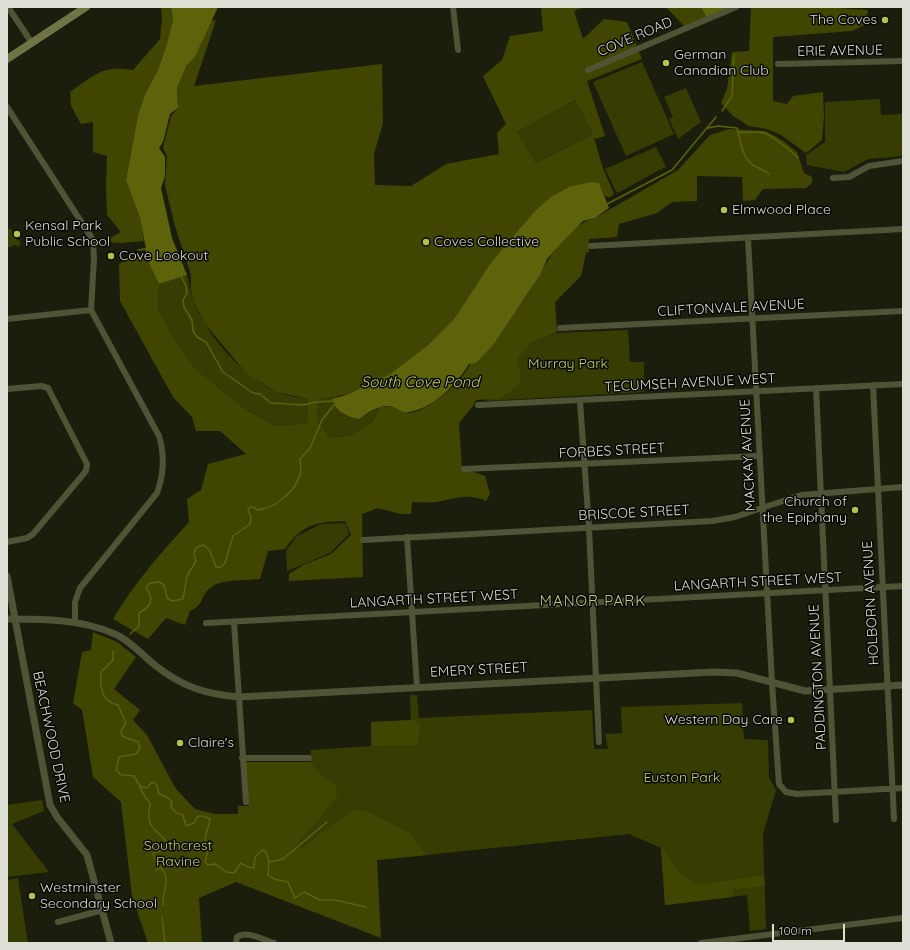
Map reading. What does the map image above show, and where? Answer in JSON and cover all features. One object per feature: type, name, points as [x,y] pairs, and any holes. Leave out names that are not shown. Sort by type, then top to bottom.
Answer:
[{"type":"main road","points":[[7,59],[86,7]]},
{"type":"street","points":[[8,7],[32,43]]},
{"type":"street","points":[[453,7],[458,50]]},
{"type":"street","name":"COVE ROAD","points":[[588,70],[736,7]]},
{"type":"street","name":"ERIE AVENUE","points":[[778,64],[903,61]]},
{"type":"street","points":[[7,107],[93,240],[94,258],[91,310],[159,436],[164,450],[162,479],[157,493],[80,588],[75,602],[75,622]]},
{"type":"street","points":[[833,178],[849,177],[869,166],[903,162]]},
{"type":"street","points":[[591,246],[903,229]]},
{"type":"street","name":"MACKAY AVENUE","points":[[748,238],[763,507],[766,593],[779,784],[786,792],[797,794],[903,788]]},
{"type":"street","points":[[7,319],[91,310]]},
{"type":"street","name":"CLIFTONVALE AVENUE","points":[[560,328],[903,311]]},
{"type":"street","name":"TECUMSEH AVENUE WEST","points":[[478,405],[903,384]]},
{"type":"street","points":[[7,389],[41,386],[48,388],[88,464],[86,472],[33,534],[27,538],[7,542]]},
{"type":"street","name":"HOLBORN AVENUE","points":[[873,386],[894,819]]},
{"type":"street","name":"PADDINGTON AVENUE","points":[[816,388],[824,590],[832,690],[836,820]]},
{"type":"street","points":[[580,400],[589,528],[599,742]]},
{"type":"street","name":"FORBES STREET","points":[[464,469],[584,465],[760,456]]},
{"type":"street","name":"BRISCOE STREET","points":[[363,540],[712,521],[736,517],[801,495],[903,487]]},
{"type":"street","points":[[407,537],[417,686]]},
{"type":"street","name":"BEACHWOOD DRIVE","points":[[7,576],[11,619],[50,805],[57,817],[86,855],[112,943]]},
{"type":"street","name":"LANGARTH STREET WEST","points":[[206,623],[903,586]]},
{"type":"street","name":"EMERY STREET","points":[[11,619],[75,622],[116,634],[184,685],[208,693],[239,697],[417,686],[725,672],[737,672],[772,683],[806,691],[903,685]]},
{"type":"street","points":[[234,622],[246,802]]},
{"type":"street","points":[[242,758],[309,758]]},
{"type":"street","points":[[58,922],[103,910]]},
{"type":"street","points":[[701,943],[903,918]]},
{"type":"street","points":[[236,943],[237,937],[240,934],[248,934],[274,943]]},
{"type":"green space","points":[[161,7],[171,7],[173,20],[166,47],[157,72],[145,94],[138,115],[126,180],[140,218],[144,241],[121,243],[103,242],[121,232],[107,215],[107,156],[93,152],[93,122],[81,124],[71,106],[70,92],[92,76],[106,70],[133,70],[160,39],[162,18]]},
{"type":"green space","points":[[541,7],[585,7],[574,11],[583,39],[604,19],[627,22],[642,59],[587,81],[605,136],[596,139],[594,137],[602,166],[614,194],[609,198],[604,195],[599,183],[534,212],[492,261],[454,319],[428,345],[390,375],[375,380],[349,394],[319,399],[317,421],[330,437],[349,436],[372,422],[380,407],[396,408],[409,413],[423,409],[438,400],[461,378],[476,356],[516,310],[555,250],[572,230],[678,170],[710,135],[729,129],[766,131],[782,140],[797,152],[804,173],[812,177],[812,183],[806,188],[763,189],[755,200],[743,201],[742,177],[697,176],[697,201],[672,202],[657,213],[619,224],[617,237],[589,239],[589,252],[586,253],[581,276],[555,302],[557,332],[530,343],[517,359],[521,373],[519,385],[499,399],[476,400],[459,423],[462,468],[485,476],[490,494],[486,501],[474,497],[468,497],[437,502],[412,502],[411,514],[400,514],[378,508],[362,514],[363,577],[289,581],[289,574],[303,565],[331,554],[351,535],[345,521],[326,522],[304,529],[285,549],[268,551],[260,579],[225,582],[212,586],[205,593],[200,604],[190,611],[185,625],[166,618],[148,639],[113,619],[139,581],[189,522],[187,499],[201,490],[208,464],[246,454],[220,431],[196,431],[192,417],[173,397],[120,301],[119,264],[132,257],[145,255],[159,284],[158,310],[181,350],[196,369],[245,409],[276,426],[307,423],[308,399],[276,392],[247,374],[205,324],[193,300],[191,275],[175,226],[165,185],[167,156],[163,148],[171,116],[178,108],[177,88],[187,65],[195,57],[211,21],[216,20],[194,86],[382,64],[383,123],[374,154],[375,185],[411,186],[446,164],[499,154],[497,133],[506,124],[483,76],[502,60],[510,36],[543,31]],"holes":[[[575,100],[593,134],[536,163],[516,132]]]},
{"type":"green space","points":[[666,7],[701,7],[707,18],[685,27]]},
{"type":"green space","points":[[751,7],[823,7],[868,10],[866,24],[852,31],[773,37],[773,101],[787,104],[793,96],[823,92],[824,116],[822,140],[806,153],[781,135],[767,129],[749,126],[733,116],[721,103],[727,89],[732,52],[749,51]]},
{"type":"green space","points":[[642,62],[674,134],[626,156],[593,82]]},
{"type":"green space","points":[[686,88],[701,122],[678,139],[669,119],[673,117],[664,97]]},
{"type":"green space","points":[[880,99],[881,115],[903,114],[903,156],[868,159],[844,172],[807,165],[806,155],[825,142],[825,102]]},
{"type":"green space","points":[[575,100],[593,134],[536,163],[515,132]]},
{"type":"green space","points":[[656,147],[666,167],[617,193],[605,169]]},
{"type":"green space","points":[[7,228],[11,229],[17,240],[21,241],[19,247],[15,245],[7,248]]},
{"type":"green space","points":[[187,275],[198,312],[215,339],[238,364],[263,384],[283,394],[308,399],[307,423],[276,426],[245,409],[196,369],[181,350],[158,310],[159,284]]},
{"type":"green space","name":"Murray Park","points":[[628,330],[630,362],[644,362],[644,392],[487,401],[525,343],[557,333]]},
{"type":"green space","points":[[340,395],[333,399],[358,419],[380,407],[372,422],[349,436],[330,437],[317,421],[319,399]]},
{"type":"green space","points":[[345,523],[349,534],[330,553],[287,571],[286,551],[297,536],[321,524]]},
{"type":"green space","name":"Southcrest Ravine","points":[[93,632],[117,642],[136,657],[114,689],[140,710],[133,720],[147,735],[176,789],[195,809],[215,814],[238,814],[238,806],[249,806],[245,762],[310,762],[322,776],[336,785],[337,797],[294,848],[299,850],[355,809],[369,812],[409,833],[427,855],[377,860],[381,938],[236,882],[199,898],[202,943],[148,943],[132,896],[121,802],[93,777],[82,710],[73,703],[82,652],[91,650]]},
{"type":"green space","name":"Euston Park","points":[[410,695],[417,695],[419,718],[592,710],[594,749],[608,749],[605,734],[622,733],[621,707],[742,703],[744,739],[768,740],[769,778],[776,790],[763,834],[766,929],[750,931],[747,895],[665,905],[661,848],[629,834],[377,860],[252,861],[245,762],[310,762],[311,750],[371,746],[371,722],[411,720]]},
{"type":"green space","points":[[411,720],[420,722],[418,745],[372,746],[371,722]]},
{"type":"green space","points":[[42,800],[44,811],[12,824],[49,872],[7,877],[7,805]]},
{"type":"green space","points":[[661,847],[678,872],[697,885],[764,875],[765,886],[733,889],[733,897],[665,905]]},
{"type":"green space","points":[[18,878],[28,943],[7,943],[7,880]]},
{"type":"water","points":[[171,7],[218,7],[195,57],[187,65],[177,88],[178,108],[170,114],[163,142],[159,148],[165,157],[165,176],[161,188],[172,238],[187,275],[159,284],[145,255],[146,249],[140,218],[126,180],[138,115],[145,94],[157,72],[166,47],[173,20]]},
{"type":"water","points":[[701,7],[731,7],[707,18]]},
{"type":"water","name":"South Cove Pond","points":[[591,182],[599,183],[609,208],[595,218],[583,221],[547,259],[540,275],[493,345],[476,363],[469,364],[458,380],[444,394],[428,405],[410,412],[384,406],[375,409],[359,419],[342,413],[336,407],[332,399],[349,394],[375,380],[389,375],[428,345],[454,319],[492,261],[534,212],[551,197],[569,187]]},
{"type":"waterway","points":[[722,111],[732,96],[734,55]]},
{"type":"waterway","points":[[607,204],[672,170],[716,117]]},
{"type":"waterway","points":[[708,128],[718,126],[737,128],[738,132],[764,133],[782,144],[798,158]]},
{"type":"waterway","points":[[738,132],[745,156],[751,164],[769,174]]},
{"type":"waterway","points":[[138,250],[146,249]]},
{"type":"waterway","points":[[181,276],[186,286],[187,293],[183,300],[184,307],[192,320],[193,331],[197,337],[206,342],[223,372],[253,393],[260,394],[271,403],[303,405],[316,402],[333,401]]},
{"type":"waterway","points":[[130,634],[139,626],[139,613],[149,605],[151,599],[146,588],[150,583],[159,582],[164,585],[167,598],[172,601],[183,599],[187,576],[196,561],[194,554],[196,548],[203,545],[209,549],[216,567],[221,567],[225,563],[233,536],[250,524],[251,517],[248,510],[250,507],[254,507],[257,510],[264,509],[277,503],[294,488],[301,473],[300,459],[310,448],[322,420],[334,405]]},
{"type":"waterway","points":[[113,651],[113,660],[101,672],[101,688],[108,701],[118,705],[126,723],[121,731],[122,736],[138,742],[140,748],[136,754],[119,757],[116,770],[121,775],[134,776],[145,797],[150,803],[150,823],[165,840],[169,848],[153,853],[166,877],[163,905]]},
{"type":"waterway","points":[[140,786],[147,788],[152,782],[156,784],[159,794],[168,798],[172,802],[171,807],[183,815],[186,826],[194,823],[199,816],[204,816],[210,819],[205,840],[205,843],[210,844],[205,862],[208,865],[216,864],[226,872],[234,873],[241,863],[247,867],[254,868],[255,857],[262,850],[266,852],[269,862],[268,875],[274,879],[288,882],[295,898],[304,892],[320,900],[335,900],[366,907]]},
{"type":"waterway","points":[[269,862],[283,859],[327,822]]},
{"type":"waterway","points":[[156,871],[160,867]]},
{"type":"waterway","points":[[162,917],[165,943]]},
{"type":"place","name":"The Coves","points":[[885,20]]},
{"type":"place","name":"German Canadian Club","points":[[666,63]]},
{"type":"place","name":"Elmwood Place","points":[[724,210]]},
{"type":"place","name":"Kensal Park Public School","points":[[17,234]]},
{"type":"place","name":"Coves Collective","points":[[426,242]]},
{"type":"place","name":"Cove Lookout","points":[[111,256]]},
{"type":"place","name":"Church of the Epiphany","points":[[855,510]]},
{"type":"place","name":"Western Day Care","points":[[791,720]]},
{"type":"place","name":"Claire's","points":[[180,743]]},
{"type":"place","name":"Westminster Secondary School","points":[[32,896]]},
{"type":"district","name":"MANOR PARK","points":[[593,601]]}]
